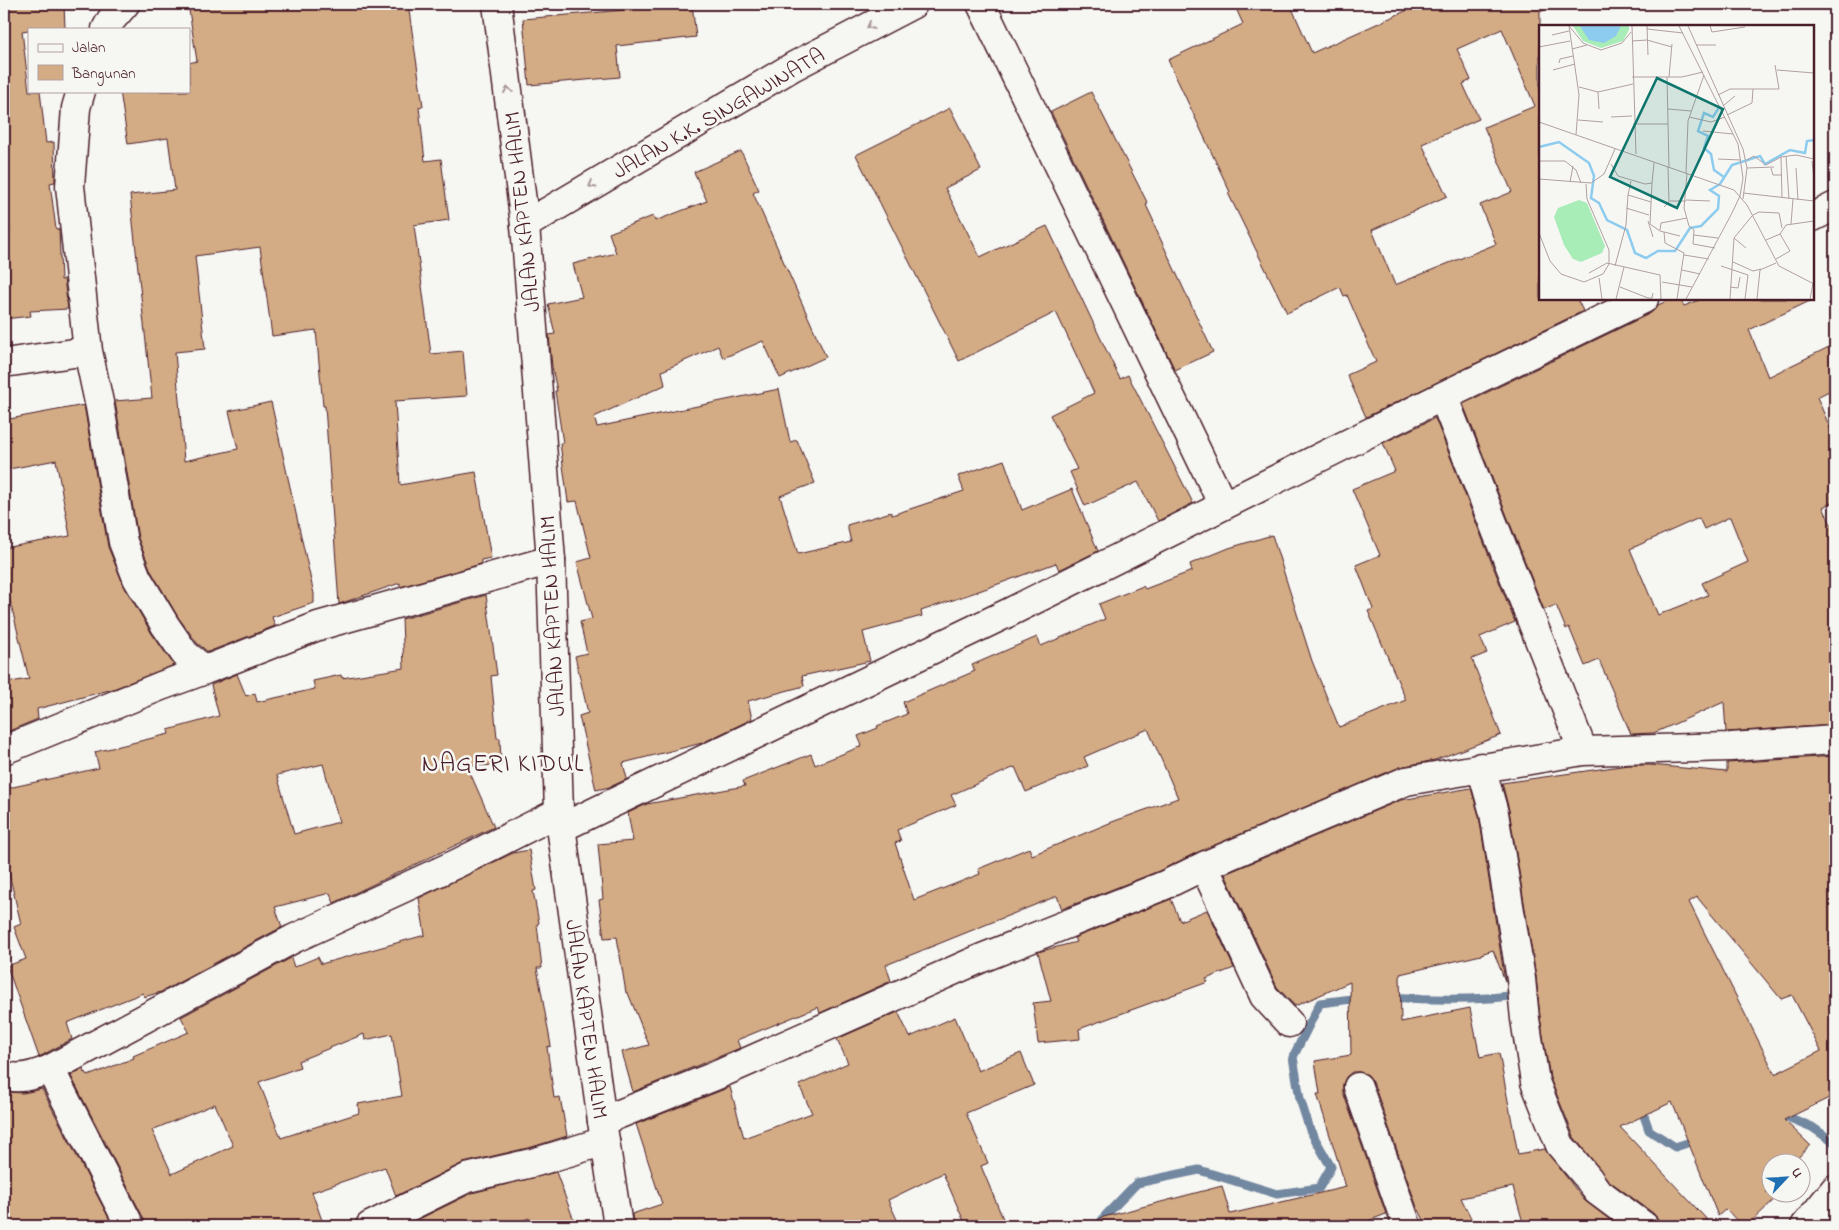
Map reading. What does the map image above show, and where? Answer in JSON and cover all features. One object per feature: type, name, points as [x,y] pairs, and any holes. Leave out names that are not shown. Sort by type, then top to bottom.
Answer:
[{"type":"street","points":[[107,28],[125,4]]},
{"type":"street","name":"JALAN KAPTEN HALIM","points":[[497,4],[525,225],[551,560],[560,820],[618,1226]]},
{"type":"street","name":"JALAN K.K. SINGAWINATA","points":[[525,225],[794,66],[913,4]]},
{"type":"street","points":[[981,4],[1223,505]]},
{"type":"street","points":[[81,92],[76,108],[70,186],[88,351],[100,407],[123,542],[137,578],[165,625],[185,654],[205,670]]},
{"type":"street","points":[[1814,216],[1835,206]]},
{"type":"street","points":[[4,1075],[12,1078],[36,1075],[50,1069],[293,939],[458,863],[560,820],[1010,612],[1443,396],[1642,300]]},
{"type":"street","points":[[4,363],[88,351]]},
{"type":"street","points":[[1443,396],[1583,751]]},
{"type":"street","points":[[4,750],[161,686],[318,626],[551,560]]},
{"type":"street","points":[[370,1226],[468,1178],[536,1162],[603,1131],[637,1105],[715,1076],[982,958],[1164,885],[1204,866],[1406,781],[1583,751],[1731,747],[1835,740]]},
{"type":"street","points":[[1480,767],[1494,813],[1521,980],[1535,1082],[1560,1145],[1598,1191],[1644,1226]]},
{"type":"street","points":[[1204,866],[1264,996],[1289,1023]]},
{"type":"street","points":[[50,1069],[130,1226]]},
{"type":"street","points":[[1358,1087],[1407,1226]]},
{"type":"street","points":[[1805,1226],[1835,1189]]},
{"type":"building","points":[[4,4],[64,4],[65,28],[28,28],[28,30],[22,31],[28,92],[40,92],[46,143],[54,142],[55,182],[50,183],[56,229],[59,229],[61,280],[64,279],[68,309],[30,311],[31,316],[4,319],[4,234],[10,233],[4,190]]},
{"type":"building","points":[[188,4],[408,4],[423,106],[419,107],[425,161],[441,159],[449,220],[414,225],[431,354],[463,351],[467,396],[395,401],[400,485],[476,472],[491,558],[481,560],[481,564],[400,587],[400,583],[339,604],[325,406],[323,406],[316,330],[272,336],[260,247],[195,256],[205,349],[175,352],[184,461],[238,449],[229,411],[271,402],[314,594],[314,603],[272,617],[275,626],[208,652],[197,643],[178,617],[151,571],[138,538],[115,401],[152,398],[130,195],[175,190],[168,138],[128,144],[120,92],[190,92],[190,63],[197,61]]},
{"type":"building","points":[[623,4],[692,4],[696,37],[617,46],[620,77],[529,85],[523,19],[624,10]]},
{"type":"building","points":[[1234,4],[1290,4],[1312,53],[1421,4],[1558,4],[1540,12],[1539,25],[1539,300],[1578,300],[1583,311],[1366,417],[1347,375],[1376,362],[1347,295],[1344,296],[1340,287],[1287,313],[1228,193],[1230,192],[1168,60],[1243,24]],"holes":[[[1502,29],[1535,106],[1484,127],[1512,192],[1480,205],[1496,244],[1395,285],[1372,230],[1447,196],[1422,144],[1479,119],[1463,84],[1471,80],[1457,49]]]},
{"type":"building","points":[[1091,92],[1148,204],[1146,205],[1153,223],[1213,352],[1175,370],[1051,112]]},
{"type":"building","points":[[950,108],[981,170],[945,188],[980,257],[1047,226],[1120,379],[1128,375],[1193,503],[1158,521],[1138,482],[1085,506],[1070,472],[1077,469],[1050,415],[1094,393],[1056,312],[959,361],[856,155]]},
{"type":"building","points":[[741,151],[759,190],[753,193],[826,357],[780,378],[763,341],[723,358],[718,346],[662,371],[665,385],[594,417],[597,427],[779,389],[790,442],[797,440],[815,483],[780,496],[798,554],[851,542],[847,525],[891,512],[892,515],[964,491],[958,476],[1004,460],[1022,510],[1072,489],[1098,551],[1059,570],[1056,563],[921,611],[922,616],[863,632],[870,661],[802,676],[804,686],[748,701],[752,719],[702,743],[623,763],[627,779],[610,787],[596,790],[579,716],[588,713],[575,656],[587,653],[580,622],[592,619],[577,562],[591,558],[577,501],[568,502],[560,443],[563,443],[549,335],[555,334],[548,304],[582,297],[573,264],[616,253],[609,233],[653,216],[655,221],[707,201],[694,172]]},
{"type":"building","points":[[1669,300],[1681,300],[1684,306],[1699,300],[1812,300],[1749,330],[1768,377],[1835,344],[1835,388],[1817,397],[1835,440],[1835,501],[1823,507],[1835,533],[1835,725],[1726,732],[1724,702],[1654,733],[1631,734],[1599,660],[1585,666],[1569,627],[1566,629],[1556,605],[1544,610],[1463,404],[1651,313],[1658,305]],"holes":[[[1730,517],[1748,562],[1702,583],[1708,595],[1658,615],[1630,549],[1699,518],[1704,529]]]},
{"type":"building","points":[[84,405],[108,547],[124,586],[152,634],[174,665],[113,689],[37,709],[38,719],[4,733],[4,683],[29,679],[9,596],[4,597],[4,548],[70,536],[56,460],[4,470],[4,420]]},
{"type":"building","points":[[1435,418],[1515,622],[1480,637],[1487,653],[1472,659],[1501,735],[1435,760],[1400,767],[1198,852],[1159,871],[1062,909],[1057,896],[886,965],[891,981],[820,1013],[818,1007],[737,1040],[740,1048],[633,1092],[622,1052],[649,1045],[628,993],[626,993],[617,937],[604,938],[599,900],[603,899],[598,844],[633,841],[628,813],[647,804],[745,786],[743,781],[811,754],[815,765],[862,746],[858,736],[907,714],[903,702],[975,671],[972,665],[1037,637],[1041,646],[1105,619],[1099,604],[1143,586],[1145,589],[1192,571],[1190,564],[1229,548],[1272,535],[1312,661],[1339,727],[1406,700],[1368,611],[1373,609],[1356,565],[1380,555],[1352,489],[1395,471],[1383,443]],"holes":[[[1148,729],[1178,798],[1112,822],[1032,855],[1029,848],[978,869],[980,874],[914,900],[895,843],[901,841],[897,830],[956,805],[951,795],[1015,767],[1026,792],[1088,766],[1084,757]]]},
{"type":"building","points":[[486,595],[497,675],[491,676],[497,738],[500,738],[501,765],[467,766],[494,827],[334,903],[330,893],[275,907],[282,927],[161,992],[144,997],[143,993],[67,1023],[72,1039],[39,1057],[7,966],[26,959],[14,927],[21,924],[4,852],[4,789],[99,768],[95,752],[169,734],[168,730],[219,716],[211,685],[237,674],[246,696],[255,693],[257,702],[315,689],[313,681],[341,675],[342,678],[404,668],[402,619]],"holes":[[[323,764],[339,822],[294,834],[277,775]]]},
{"type":"building","points":[[1835,756],[1835,1095],[1784,1120],[1810,1145],[1803,1152],[1762,1152],[1762,1202],[1772,1202],[1747,1226],[1742,1226],[1726,1209],[1718,1216],[1672,1102],[1620,1127],[1713,1226],[1659,1226],[1658,1219],[1653,1213],[1608,1180],[1574,1137],[1550,1078],[1540,1017],[1536,976],[1509,810],[1502,783],[1628,765],[1650,765],[1727,772],[1727,763]],"holes":[[[1697,897],[1781,999],[1792,995],[1821,1051],[1775,1074],[1689,902]]]},
{"type":"building","points":[[1471,788],[1479,816],[1505,981],[1493,950],[1481,955],[1400,974],[1401,1022],[1470,1008],[1480,1057],[1499,1053],[1518,1154],[1545,1149],[1584,1200],[1618,1226],[1524,1226],[1513,1187],[1461,1198],[1475,1226],[1427,1226],[1418,1210],[1373,1082],[1368,1075],[1352,1072],[1346,1077],[1343,1084],[1343,1092],[1386,1214],[1355,1226],[1101,1226],[1100,1218],[1222,1186],[1230,1214],[1346,1187],[1317,1094],[1320,1094],[1315,1061],[1351,1055],[1350,982],[1295,1006],[1277,987],[1225,874],[1401,800]]},
{"type":"building","points":[[529,850],[536,890],[533,891],[539,923],[537,924],[542,968],[537,968],[551,1046],[547,1047],[554,1098],[560,1097],[567,1136],[532,1147],[463,1163],[396,1196],[385,1167],[312,1192],[324,1226],[146,1226],[71,1076],[83,1069],[84,1073],[86,1072],[88,1076],[134,1058],[133,1056],[189,1032],[181,1017],[291,958],[294,967],[318,957],[321,964],[425,935],[419,898],[513,853]],"holes":[[[364,1034],[365,1040],[392,1034],[402,1096],[358,1104],[359,1113],[281,1138],[259,1082],[300,1067],[298,1061]],[[215,1104],[233,1146],[172,1174],[152,1130]]]},
{"type":"building","points":[[1171,899],[1180,921],[1207,910],[1234,968],[1206,979],[1208,982],[1079,1029],[1080,1039],[1038,1043],[1033,1003],[1051,1001],[1038,952],[1076,942],[1074,938]]},
{"type":"building","points":[[898,1012],[910,1037],[955,1017],[978,1071],[1021,1053],[1034,1085],[966,1113],[988,1163],[981,1166],[1006,1226],[966,1226],[943,1173],[888,1200],[900,1226],[633,1226],[632,1214],[662,1204],[636,1124],[730,1087],[744,1138],[812,1113],[799,1085],[848,1063],[837,1039]]},
{"type":"building","points":[[42,1089],[113,1226],[4,1226],[4,1094],[7,1092],[23,1093]]},
{"type":"building","points":[[556,1172],[576,1226],[532,1226],[529,1218],[508,1226],[407,1225],[472,1193]]},
{"type":"waterway","points":[[1390,997],[1470,999],[1511,996],[1549,990]]},
{"type":"waterway","points":[[1098,1226],[1137,1183],[1199,1170],[1277,1194],[1319,1188],[1331,1167],[1310,1130],[1300,1099],[1293,1057],[1320,1003],[1360,998]]},
{"type":"waterway","points":[[1640,1104],[1649,1130],[1675,1147],[1700,1139]]},
{"type":"waterway","points":[[1778,1113],[1812,1127],[1835,1143]]},
{"type":"district","name":"NAGERI KIDUL","points":[[503,762]]}]
